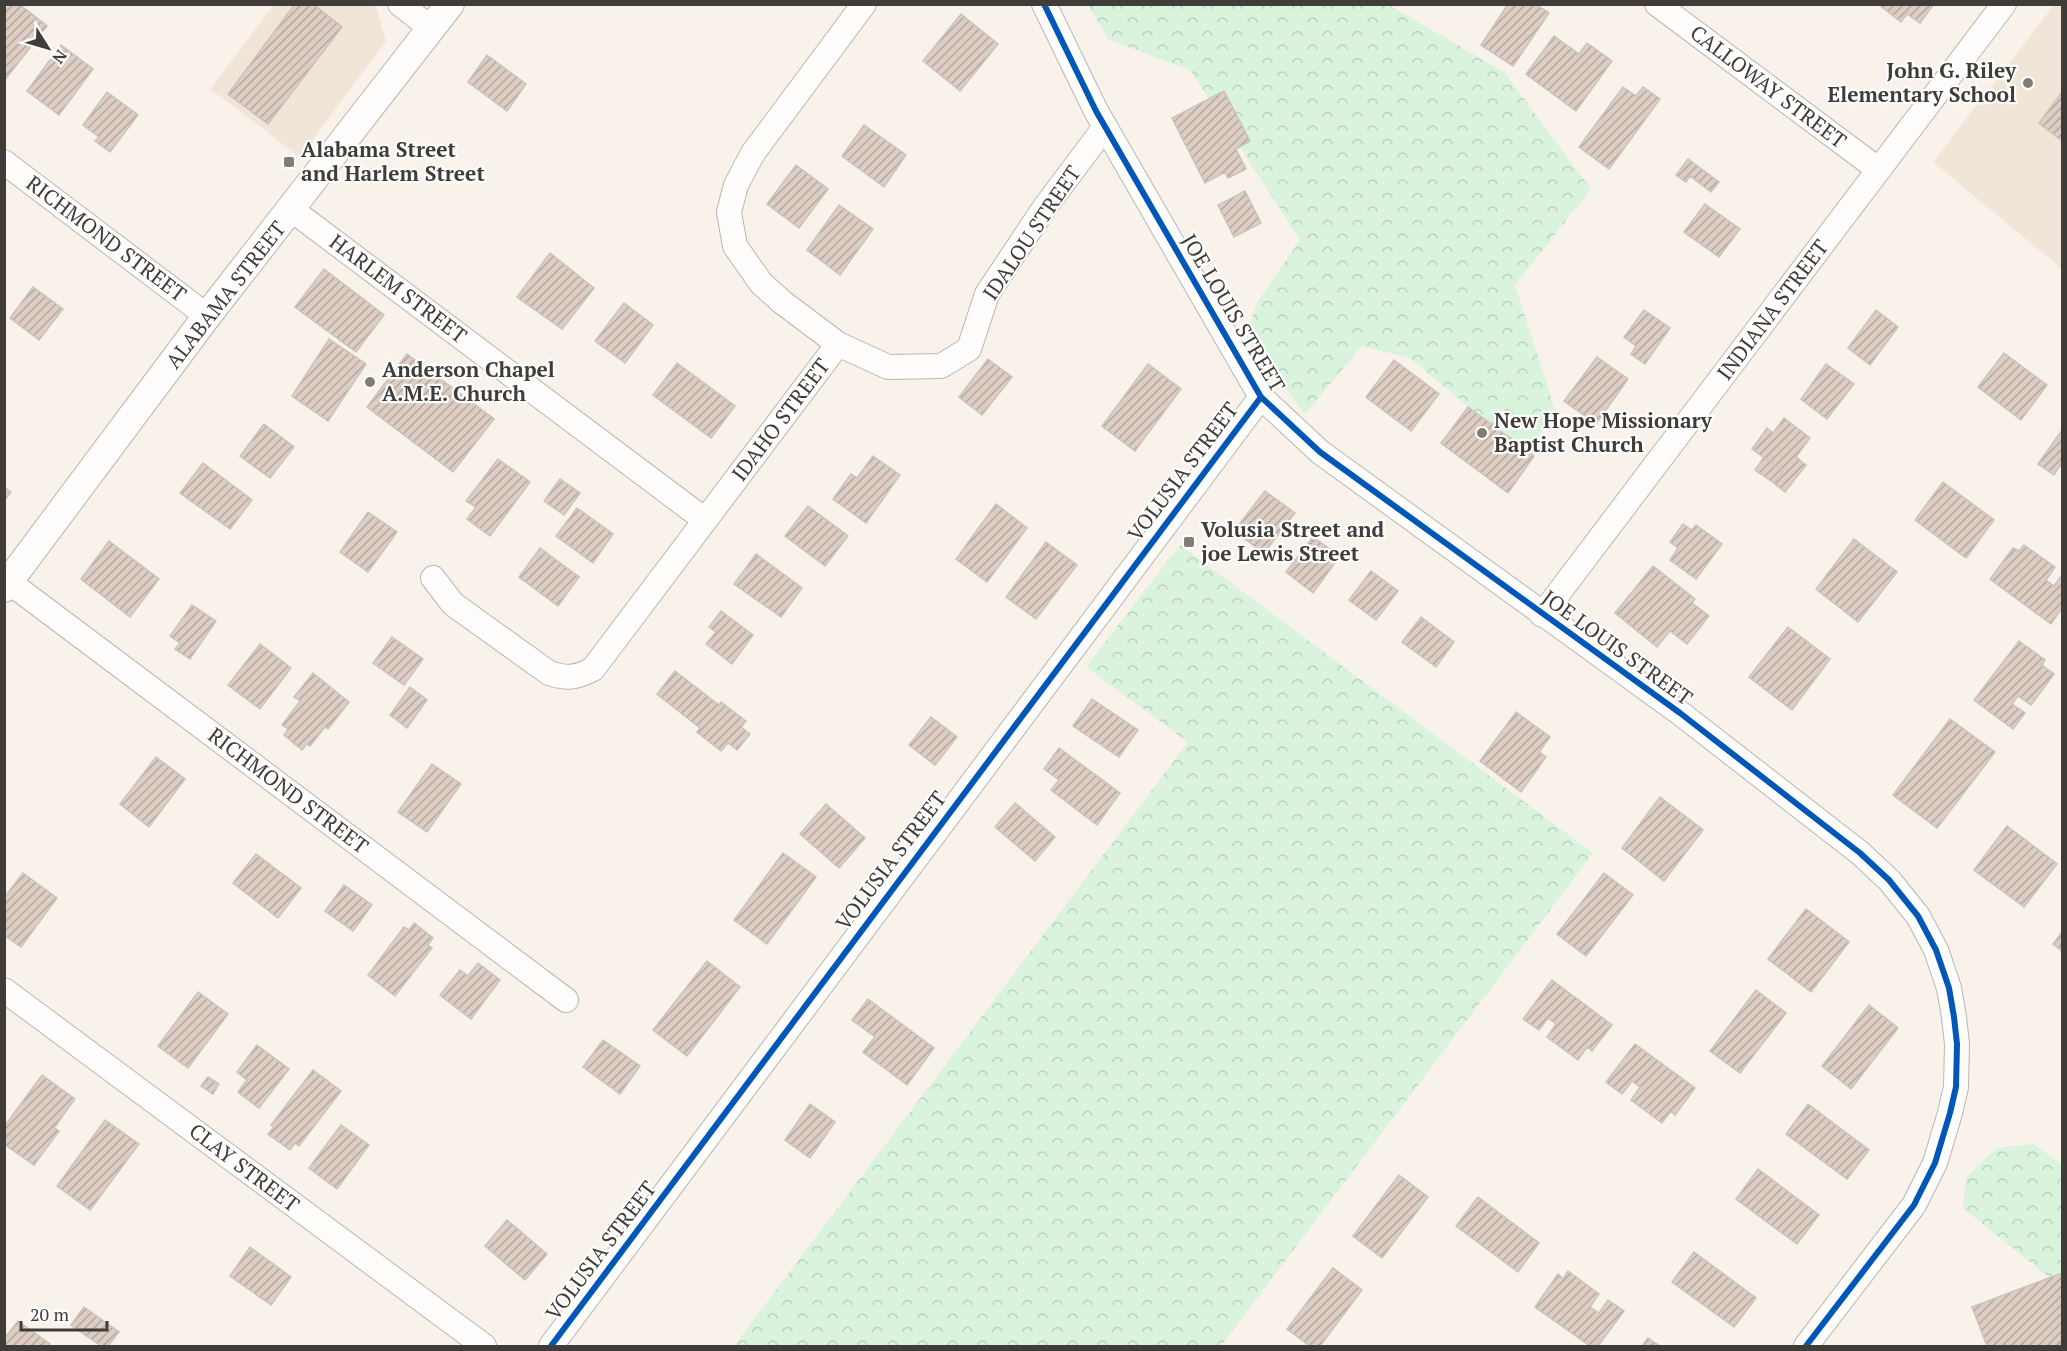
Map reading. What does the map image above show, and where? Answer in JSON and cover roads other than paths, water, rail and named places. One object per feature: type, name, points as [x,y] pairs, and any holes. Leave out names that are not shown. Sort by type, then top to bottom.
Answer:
[{"type":"street","points":[[400,4],[432,28]]},
{"type":"street","name":"ALABAMA STREET","points":[[7,585],[207,316],[292,210],[450,4]]},
{"type":"street","name":"IDAHO STREET","points":[[434,578],[453,604],[549,673],[564,678],[580,676],[593,669],[838,345],[782,302],[761,282],[735,246],[729,212],[736,185],[753,153],[864,4]]},
{"type":"street","name":"JOE LOUIS STREET","points":[[1044,4],[1105,127],[1261,397],[1320,452],[1680,714],[1860,853],[1889,880],[1918,916],[1936,950],[1949,988],[1957,1044],[1956,1087],[1935,1163],[1914,1205],[1806,1347]]},
{"type":"street","name":"CALLOWAY STREET","points":[[1657,4],[1879,170]]},
{"type":"street","name":"INDIANA STREET","points":[[1542,615],[2004,4]]},
{"type":"street","name":"IDALOU STREET","points":[[838,345],[888,367],[941,366],[969,349],[987,294],[1045,207],[1105,127]]},
{"type":"street","name":"RICHMOND STREET","points":[[4,162],[207,316]]},
{"type":"street","name":"HARLEM STREET","points":[[292,210],[705,520]]},
{"type":"street","name":"VOLUSIA STREET","points":[[551,1347],[1261,397]]},
{"type":"street","name":"RICHMOND STREET","points":[[7,585],[566,1000]]},
{"type":"street","name":"CLAY STREET","points":[[4,990],[484,1347]]},
{"type":"place","name":"John G. Riley Elementary School","points":[[2028,83]]},
{"type":"place","name":"Alabama Street and Harlem Street","points":[[289,162]]},
{"type":"place","name":"Anderson Chapel A.M.E. Church","points":[[370,382]]},
{"type":"place","name":"New Hope Missionary Baptist Church","points":[[1482,433]]},
{"type":"place","name":"Volusia Street and joe Lewis Street","points":[[1189,542]]}]
